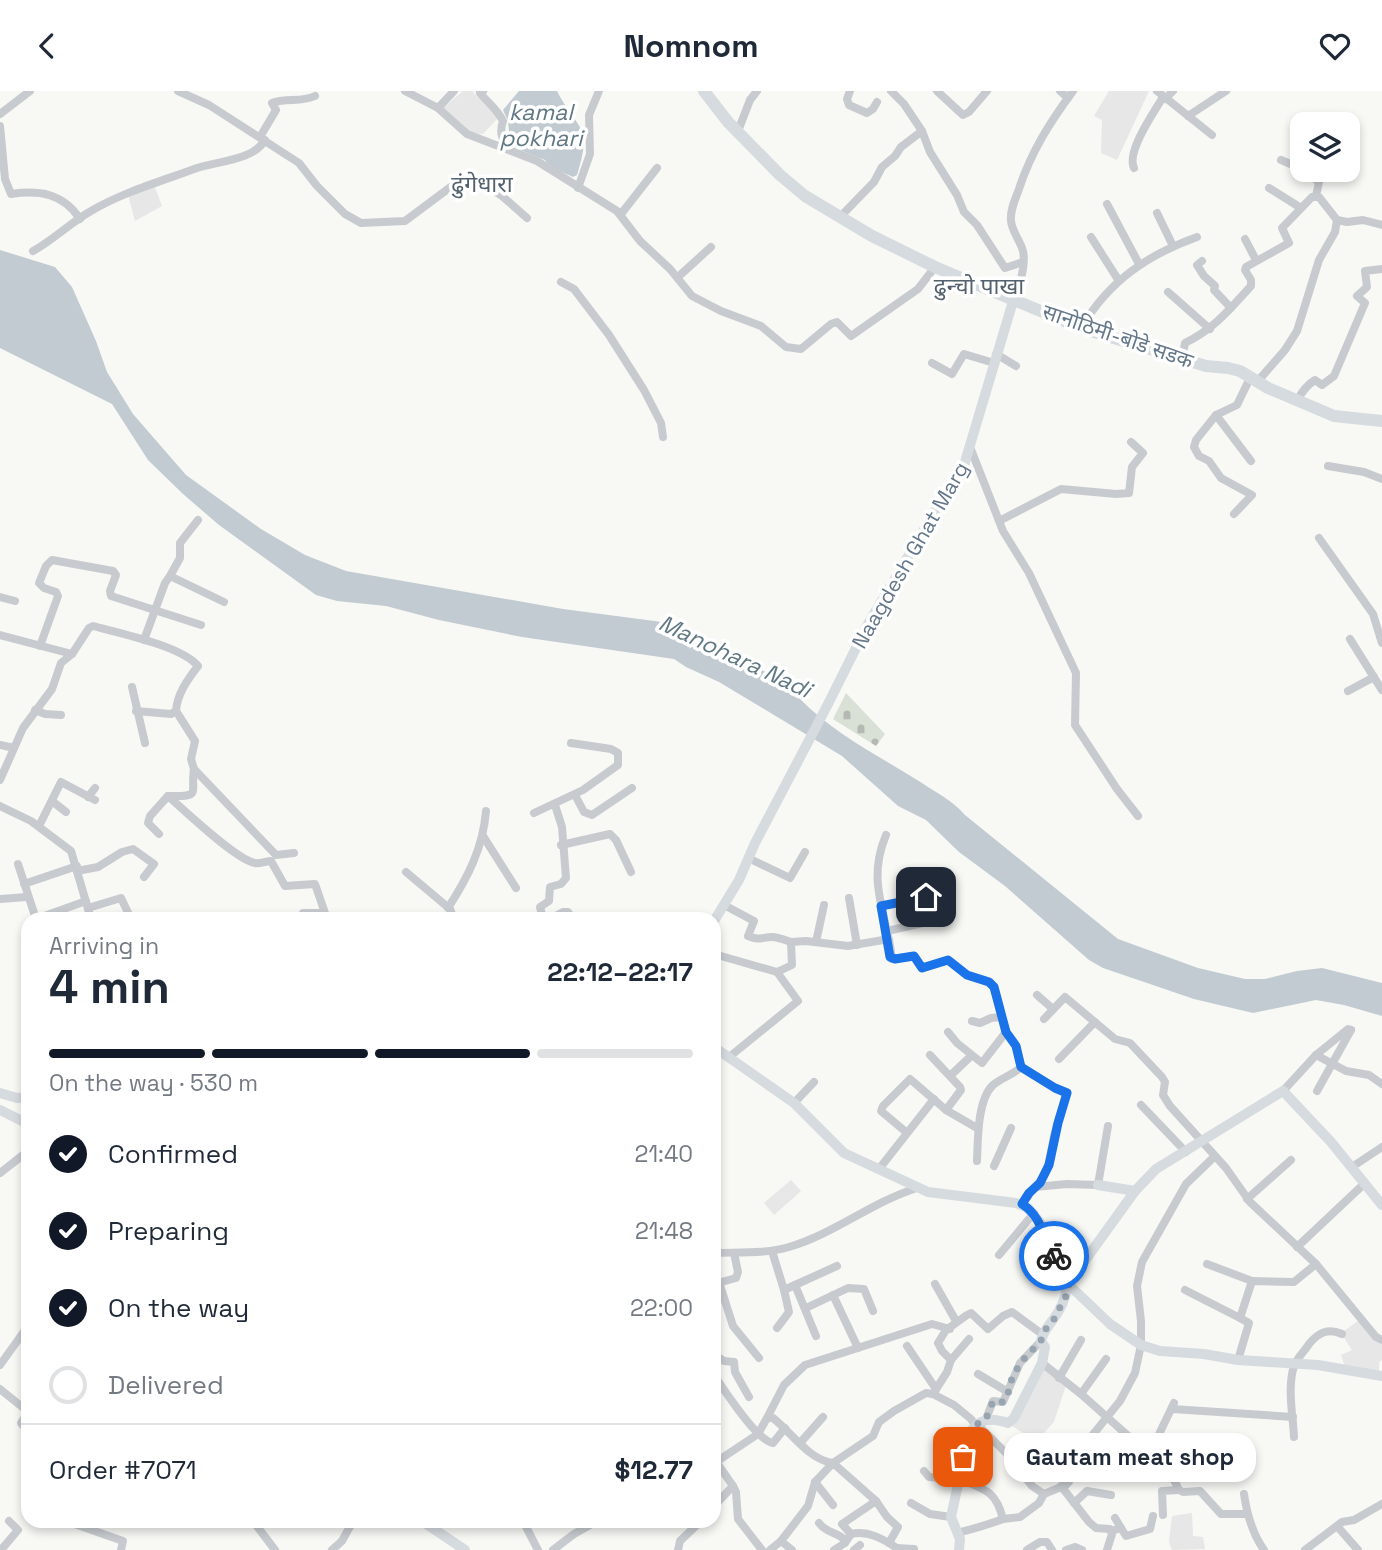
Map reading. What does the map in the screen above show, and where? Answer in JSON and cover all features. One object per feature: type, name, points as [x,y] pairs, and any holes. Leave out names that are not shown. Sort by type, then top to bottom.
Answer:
[{"type":"main road","name":"सानोठिमी-बोडे सडक","points":[[704,91],[780,175],[805,196],[935,267],[1082,328],[1206,366],[1228,367],[1334,416],[1382,421]]},
{"type":"street","points":[[13,91],[21,98]]},
{"type":"street","points":[[0,114],[30,91]]},
{"type":"street","points":[[177,91],[209,105],[299,163],[345,214],[361,223],[405,221],[468,174],[502,196],[527,218]]},
{"type":"street","points":[[405,91],[438,108],[467,134],[537,161],[621,214],[640,241],[700,301],[761,326],[786,347],[801,349],[837,322],[851,336],[918,289],[935,267]]},
{"type":"street","points":[[438,108],[454,91]]},
{"type":"street","points":[[483,91],[480,93],[503,121],[500,129],[509,148]]},
{"type":"street","points":[[578,188],[590,154],[589,115],[599,91]]},
{"type":"street","points":[[738,131],[750,100],[757,91]]},
{"type":"street","points":[[850,91],[847,99],[849,105],[867,113],[877,101]]},
{"type":"street","points":[[891,91],[904,104],[922,131],[930,152],[957,195],[964,212],[977,225],[1005,268],[1023,262]]},
{"type":"street","points":[[937,91],[963,114],[969,112],[987,91]]},
{"type":"street","points":[[1014,298],[1023,251],[1012,228],[1012,208],[1028,160],[1071,95],[1060,91]]},
{"type":"street","points":[[1134,168],[1131,163],[1135,147],[1162,96],[1173,91]]},
{"type":"street","points":[[1188,116],[1226,91]]},
{"type":"street","points":[[33,251],[110,201],[207,165],[252,154],[260,149],[262,138],[276,110],[272,103],[281,100],[299,101],[315,96]]},
{"type":"street","points":[[1162,96],[1212,135]]},
{"type":"street","points":[[0,126],[5,179],[12,194],[32,191],[46,193],[69,205],[80,219]]},
{"type":"street","points":[[840,217],[874,182],[882,167],[895,156],[901,146],[922,131]]},
{"type":"street","points":[[1281,160],[1290,164]]},
{"type":"street","points":[[621,214],[657,168]]},
{"type":"street","points":[[1182,359],[1185,343],[1199,338],[1231,309],[1251,286],[1245,268],[1289,243],[1282,228],[1316,196],[1319,182]]},
{"type":"street","points":[[1269,188],[1301,208]]},
{"type":"street","points":[[1316,196],[1336,220],[1348,222],[1363,219],[1382,225]]},
{"type":"street","points":[[1107,204],[1139,264]]},
{"type":"street","points":[[1157,213],[1173,246]]},
{"type":"street","points":[[1234,514],[1252,495],[1221,478],[1209,461],[1199,456],[1194,447],[1196,440],[1216,415],[1237,405],[1254,380],[1285,349],[1297,331],[1319,260],[1335,232],[1336,220]]},
{"type":"street","points":[[1091,237],[1119,281]]},
{"type":"street","points":[[1082,328],[1090,314],[1119,281],[1139,264],[1197,237]]},
{"type":"street","points":[[1245,239],[1256,260]]},
{"type":"street","points":[[678,277],[710,247]]},
{"type":"street","points":[[1202,261],[1197,265],[1203,276],[1215,286],[1214,290],[1231,309]]},
{"type":"street","points":[[1297,401],[1311,382],[1315,380],[1322,385],[1334,376],[1365,303],[1357,296],[1367,287],[1366,271],[1382,269]]},
{"type":"street","points":[[561,282],[574,289],[610,335],[644,390],[661,423],[663,437]]},
{"type":"street","points":[[1168,292],[1210,328]]},
{"type":"street","name":"Naagdesh Ghat Marg","points":[[720,912],[739,880],[889,586],[935,511],[958,480],[1014,298]]},
{"type":"street","points":[[932,363],[952,374],[964,354],[995,358],[1016,366]]},
{"type":"street","points":[[1216,415],[1251,461]]},
{"type":"street","points":[[999,521],[1061,489],[1129,493],[1132,467],[1143,453],[1131,442]]},
{"type":"street","points":[[970,447],[999,521],[1029,573],[1076,673],[1075,725],[1116,789],[1138,816]]},
{"type":"street","points":[[1328,466],[1364,472],[1382,479]]},
{"type":"street","points":[[144,640],[165,583],[180,558],[180,543],[198,520]]},
{"type":"street","points":[[1319,538],[1373,614],[1382,643]]},
{"type":"street","points":[[40,646],[58,596],[56,592],[39,583],[52,560],[113,571],[116,575],[110,591],[111,596],[201,625]]},
{"type":"street","points":[[170,576],[224,602]]},
{"type":"street","points":[[0,597],[15,601]]},
{"type":"street","points":[[0,780],[23,728],[52,689],[61,663],[72,655],[89,628],[144,640],[191,658],[198,666],[181,692],[176,711],[195,741],[191,759],[195,786],[193,792],[186,796],[168,796],[150,816],[148,823],[159,834]]},
{"type":"street","points":[[0,635],[72,655]]},
{"type":"street","points":[[1350,639],[1382,690]]},
{"type":"street","points":[[1348,691],[1374,677]]},
{"type":"street","points":[[132,687],[145,743]]},
{"type":"street","points":[[35,710],[61,715]]},
{"type":"street","points":[[136,711],[170,714],[176,711]]},
{"type":"street","points":[[534,813],[575,795],[618,765],[618,753],[611,749],[571,743]]},
{"type":"street","points":[[0,745],[14,748]]},
{"type":"street","points":[[194,769],[273,858],[285,886],[316,884],[326,912]]},
{"type":"street","points":[[38,826],[61,782],[91,799],[95,788]]},
{"type":"street","points":[[575,795],[584,812],[592,815],[632,788]]},
{"type":"street","points":[[168,796],[211,834],[246,859],[255,863],[294,853]]},
{"type":"street","points":[[52,801],[66,812]]},
{"type":"street","points":[[541,912],[540,907],[549,901],[550,887],[561,884],[566,878],[561,845],[562,827],[555,804]]},
{"type":"street","points":[[0,806],[32,821],[67,848],[77,869],[89,912]]},
{"type":"street","points":[[448,908],[464,884],[478,854],[486,811]]},
{"type":"street","points":[[561,845],[610,834],[616,840],[631,871]]},
{"type":"street","points":[[886,835],[878,854],[876,871],[892,958],[914,956],[922,968],[948,960],[967,975],[989,982],[994,987],[1006,1032],[1016,1046],[1021,1067],[1067,1093],[1049,1165],[1043,1178],[1022,1204]]},
{"type":"street","points":[[483,836],[516,888]]},
{"type":"street","points":[[24,884],[77,869],[99,867],[122,852],[134,849],[154,864],[144,877]]},
{"type":"street","points":[[748,858],[790,878],[805,852]]},
{"type":"street","points":[[18,864],[33,912]]},
{"type":"street","points":[[406,872],[450,912]]},
{"type":"street","points":[[724,905],[754,921],[748,936],[761,940],[768,937],[791,942],[857,945],[936,920],[937,916],[932,896],[881,906]]},
{"type":"street","points":[[0,899],[27,897]]},
{"type":"street","points":[[62,912],[121,898],[128,912]]},
{"type":"street","points":[[849,898],[857,945]]},
{"type":"street","points":[[816,942],[824,905]]},
{"type":"street","points":[[777,972],[792,965],[791,942]]},
{"type":"street","points":[[721,956],[777,972],[799,1001],[728,1058]]},
{"type":"street","points":[[1037,995],[1053,1009]]},
{"type":"street","points":[[1044,1019],[1065,997],[1115,1039],[1130,1044],[1162,1077],[1165,1082],[1163,1095],[1170,1106],[1226,1168],[1247,1199],[1316,1265],[1376,1337],[1382,1340]]},
{"type":"street","points":[[972,1021],[980,1023],[1002,1017]]},
{"type":"street","points":[[1059,1059],[1095,1022]]},
{"type":"street","points":[[951,1360],[942,1351],[939,1343],[956,1321],[971,1313],[988,1329],[1012,1312],[1042,1341],[1049,1343],[1054,1319],[1067,1294],[1069,1284],[1135,1191],[1156,1169],[1283,1091],[1316,1055],[1348,1029],[1351,1030],[1317,1091]]},
{"type":"street","points":[[948,1032],[980,1063],[984,1062],[1006,1032]]},
{"type":"street","points":[[721,1052],[794,1103],[844,1153],[917,1188],[1022,1204],[1034,1213],[1041,1224],[1048,1246],[1069,1284],[1110,1324],[1141,1345],[1160,1351],[1294,1365],[1318,1365],[1382,1376]]},
{"type":"street","points":[[930,1055],[958,1083],[961,1090],[946,1110]]},
{"type":"street","points":[[1316,1055],[1332,1065],[1369,1076],[1382,1084]]},
{"type":"street","points":[[950,1075],[971,1056]]},
{"type":"street","points":[[978,1161],[977,1128],[988,1092],[993,1084],[1021,1067]]},
{"type":"street","points":[[906,1132],[881,1111],[909,1079],[946,1110],[977,1128]]},
{"type":"street","points":[[794,1103],[814,1082]]},
{"type":"street","points":[[1283,1091],[1365,1183],[1378,1192],[1382,1205]]},
{"type":"street","points":[[0,1093],[21,1098]]},
{"type":"street","points":[[879,1169],[934,1099]]},
{"type":"street","points":[[1140,1105],[1186,1152]]},
{"type":"street","points":[[0,1110],[21,1120]]},
{"type":"street","points":[[1098,1185],[1108,1126]]},
{"type":"street","points":[[994,1166],[1011,1128]]},
{"type":"street","points":[[1352,1167],[1382,1147]]},
{"type":"street","points":[[0,1173],[21,1156]]},
{"type":"street","points":[[957,1533],[982,1528],[986,1524],[1003,1519],[1020,1517],[1039,1503],[1044,1494],[1069,1482],[1069,1471],[1074,1458],[1120,1401],[1136,1373],[1141,1345],[1136,1286],[1139,1269],[1186,1184],[1214,1157]]},
{"type":"street","points":[[1247,1199],[1291,1160]]},
{"type":"street","points":[[1297,1247],[1365,1183]]},
{"type":"street","points":[[1035,1187],[1098,1185],[1135,1191]]},
{"type":"street","points":[[721,1253],[772,1251],[802,1243],[894,1195],[917,1188]]},
{"type":"street","points":[[999,1255],[1034,1213]]},
{"type":"street","points":[[1027,1253],[1048,1246]]},
{"type":"street","points":[[772,1251],[789,1312],[777,1328]]},
{"type":"street","points":[[721,1282],[736,1278],[738,1272],[734,1252]]},
{"type":"street","points":[[1207,1264],[1252,1281],[1294,1282],[1316,1265]]},
{"type":"street","points":[[785,1290],[837,1266]]},
{"type":"street","points":[[1240,1318],[1252,1281]]},
{"type":"street","points":[[935,1284],[956,1321]]},
{"type":"street","points":[[795,1285],[816,1335]]},
{"type":"street","points":[[806,1308],[848,1288],[864,1289],[873,1311]]},
{"type":"street","points":[[1185,1290],[1248,1323],[1238,1360]]},
{"type":"street","points":[[721,1296],[733,1326],[759,1358]]},
{"type":"street","points":[[833,1296],[858,1349]]},
{"type":"street","points":[[721,1457],[758,1434],[784,1385],[805,1365],[932,1324],[950,1329]]},
{"type":"street","points":[[1294,1437],[1294,1365],[1314,1338],[1325,1331],[1333,1330],[1342,1334]]},
{"type":"street","points":[[0,1365],[4,1353],[21,1334]]},
{"type":"street","points":[[935,1392],[950,1367],[951,1360],[969,1339]]},
{"type":"street","points":[[1059,1378],[1081,1340]]},
{"type":"street","points":[[979,1423],[997,1419],[1008,1423],[1014,1418],[1042,1363],[1042,1341]]},
{"type":"street","points":[[959,1550],[960,1539],[951,1517],[969,1434],[993,1401],[1003,1402],[1020,1363],[1042,1341]]},
{"type":"street","points":[[907,1346],[935,1392],[979,1423],[1032,1486],[1044,1494]]},
{"type":"street","points":[[721,1359],[734,1362],[735,1371],[749,1397]]},
{"type":"street","points":[[1082,1394],[1106,1359]]},
{"type":"street","points":[[1042,1363],[1107,1416],[1172,1478],[1179,1490]]},
{"type":"street","points":[[978,1374],[1008,1392]]},
{"type":"street","points":[[721,1384],[758,1434],[768,1443],[773,1443],[785,1428]]},
{"type":"street","points":[[1,1392],[21,1407]]},
{"type":"street","points":[[770,1550],[781,1541],[808,1506],[815,1482],[833,1463],[873,1436],[879,1422],[894,1411],[926,1393],[935,1392]]},
{"type":"street","points":[[1149,1455],[1173,1406],[1293,1417]]},
{"type":"street","points":[[800,1443],[823,1417]]},
{"type":"street","points":[[767,1418],[773,1418],[800,1443],[826,1462],[833,1463],[876,1501],[898,1527],[894,1547]]},
{"type":"street","points":[[1072,1441],[1082,1448]]},
{"type":"street","points":[[721,1469],[736,1492],[738,1519],[762,1550]]},
{"type":"street","points":[[924,1471],[929,1477],[939,1479],[960,1476],[989,1491],[997,1499],[1003,1519]]},
{"type":"street","points":[[815,1482],[833,1504]]},
{"type":"street","points":[[721,1499],[733,1486]]},
{"type":"street","points":[[1061,1486],[1096,1528],[1105,1527],[1111,1531]]},
{"type":"street","points":[[1163,1515],[1162,1490],[1200,1491],[1220,1514],[1247,1514]]},
{"type":"street","points":[[1074,1503],[1087,1491],[1111,1495]]},
{"type":"street","points":[[1244,1495],[1255,1537],[1264,1550]]},
{"type":"street","points":[[847,1539],[842,1524],[876,1501]]},
{"type":"street","points":[[911,1503],[930,1514],[951,1517]]},
{"type":"street","points":[[1305,1550],[1342,1522],[1354,1520],[1382,1504]]},
{"type":"street","points":[[1115,1518],[1126,1536],[1150,1529],[1153,1516]]},
{"type":"street","points":[[1,1550],[18,1529],[9,1521]]},
{"type":"street","points":[[818,1523],[825,1531],[847,1539],[855,1548]]},
{"type":"street","points":[[1337,1526],[1358,1550]]},
{"type":"street","points":[[101,1528],[123,1541],[121,1550]]},
{"type":"street","points":[[258,1528],[275,1550]]},
{"type":"street","points":[[332,1550],[342,1541],[350,1528]]},
{"type":"street","points":[[432,1528],[465,1550]]},
{"type":"street","points":[[527,1528],[538,1550]]},
{"type":"street","points":[[553,1550],[585,1528]]},
{"type":"street","points":[[678,1550],[680,1541],[694,1528]]},
{"type":"street","points":[[1111,1531],[1121,1528]]},
{"type":"street","points":[[1107,1550],[1111,1531]]},
{"type":"street","points":[[834,1550],[860,1532],[874,1535],[894,1547],[916,1547]]},
{"type":"street","points":[[781,1541],[792,1550]]},
{"type":"street","points":[[1027,1550],[1040,1542],[1046,1542],[1052,1550]]},
{"type":"street","points":[[1066,1550],[1075,1547],[1082,1550]]},
{"type":"shaded area","points":[[463,91],[472,91],[498,118],[483,134],[468,133],[442,109]]},
{"type":"shaded area","points":[[1109,91],[1149,91],[1117,160],[1101,153],[1102,120],[1094,116]]},
{"type":"shaded area","points":[[154,185],[162,206],[135,221],[128,195]]},
{"type":"shaded area","points":[[791,1180],[801,1191],[774,1215],[764,1203]]},
{"type":"shaded area","points":[[1358,1321],[1382,1337],[1379,1372],[1345,1367],[1341,1355],[1352,1350],[1341,1333]]},
{"type":"shaded area","points":[[1044,1368],[1066,1385],[1054,1422],[1036,1441],[1012,1426],[1026,1405]]},
{"type":"shaded area","points":[[1192,1513],[1193,1536],[1203,1537],[1205,1549],[1172,1550],[1169,1542],[1172,1516]]},
{"type":"green space","points":[[846,693],[885,734],[876,746],[833,719]]},
{"type":"water","name":"kamal pokhari","points":[[519,91],[557,91],[583,136],[584,146],[577,175],[573,177],[549,166],[545,160],[515,148],[510,142],[508,121],[503,110]]},
{"type":"water","name":"Manohara Nadi","points":[[0,250],[55,267],[72,287],[107,372],[133,414],[186,475],[261,529],[305,555],[346,571],[563,609],[662,622],[732,653],[801,692],[800,699],[813,712],[858,744],[950,801],[1118,939],[1198,968],[1245,979],[1265,979],[1322,968],[1382,983],[1382,1016],[1316,1000],[1253,1013],[1194,999],[1103,968],[1089,960],[1005,886],[959,852],[926,820],[898,806],[842,756],[719,682],[674,659],[522,637],[386,606],[337,601],[316,595],[219,525],[183,494],[148,460],[112,404],[0,348]]},
{"type":"way so far","points":[[963,1457],[969,1434],[975,1425],[986,1419],[993,1401],[1003,1402],[1008,1395],[1009,1385],[1020,1363],[1041,1341],[1042,1334],[1054,1319],[1067,1294],[1069,1284],[1054,1256]]},
{"type":"place","name":"Gautam meat shop","points":[[963,1457]]},
{"type":"district","name":"ढुंगेधारा","points":[[482,184]]},
{"type":"district","name":"ढुन्चो पाखा","points":[[979,286]]},
{"type":"route","points":[[926,897],[881,906],[890,957],[895,959],[914,956],[922,968],[952,961],[967,975],[989,982],[994,987],[1006,1032],[1016,1046],[1021,1067],[1067,1093],[1049,1165],[1040,1183],[1022,1204],[1034,1213],[1041,1224],[1054,1256]]}]
